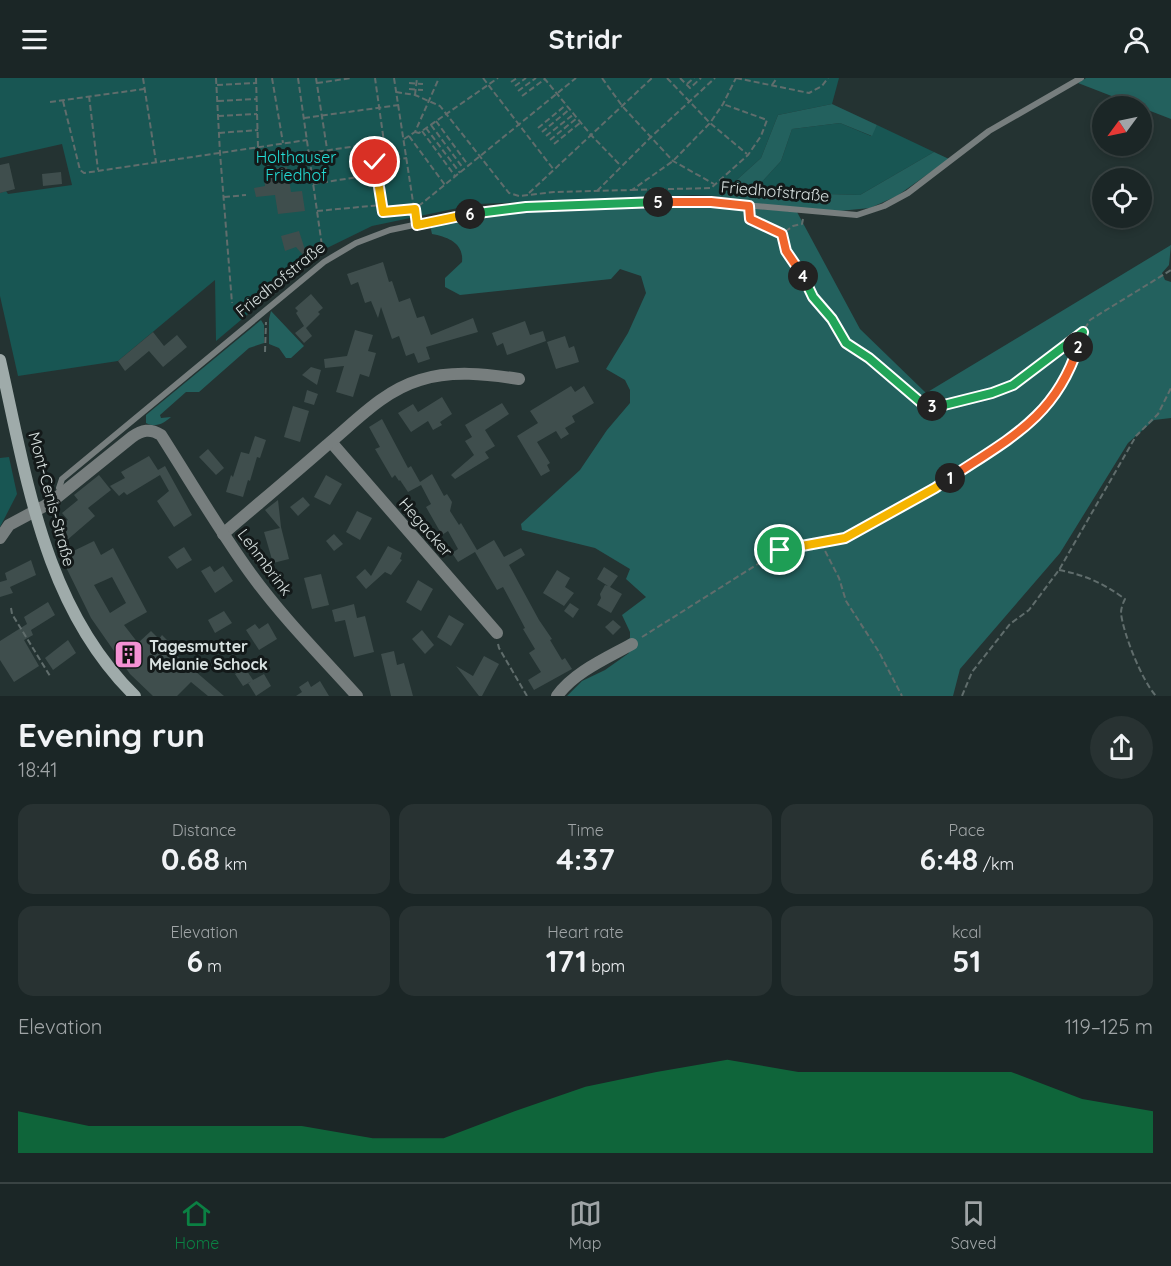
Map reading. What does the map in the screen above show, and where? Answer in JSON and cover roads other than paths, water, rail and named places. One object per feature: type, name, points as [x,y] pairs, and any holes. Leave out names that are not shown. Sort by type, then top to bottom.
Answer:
[{"type":"main road","name":"Mont-Cenis-Straße","points":[[0,360],[46,553],[73,612],[108,667],[135,696]]},
{"type":"street","points":[[223,534],[372,406],[390,394],[419,380],[440,375],[481,373],[519,379]]},
{"type":"street","name":"Lehmbrink","points":[[63,494],[137,433],[150,430],[161,435],[223,534],[278,608],[357,696]]},
{"type":"street","name":"Hegacker","points":[[331,442],[497,633]]},
{"type":"street","points":[[0,537],[16,520],[35,512],[63,494]]},
{"type":"street","points":[[557,696],[563,687],[632,644]]},
{"type":"lane","name":"Friedhofstraße","points":[[63,494],[59,489],[62,479],[324,262],[356,243],[390,230],[471,213],[526,207],[711,202],[857,215],[884,206],[931,176],[989,131],[1081,78]]},
{"type":"place","name":"Tagesmutter Melanie Schock","points":[[128,655]]},
{"type":"park label","name":"Holthauser Friedhof","points":[[296,166]]}]
